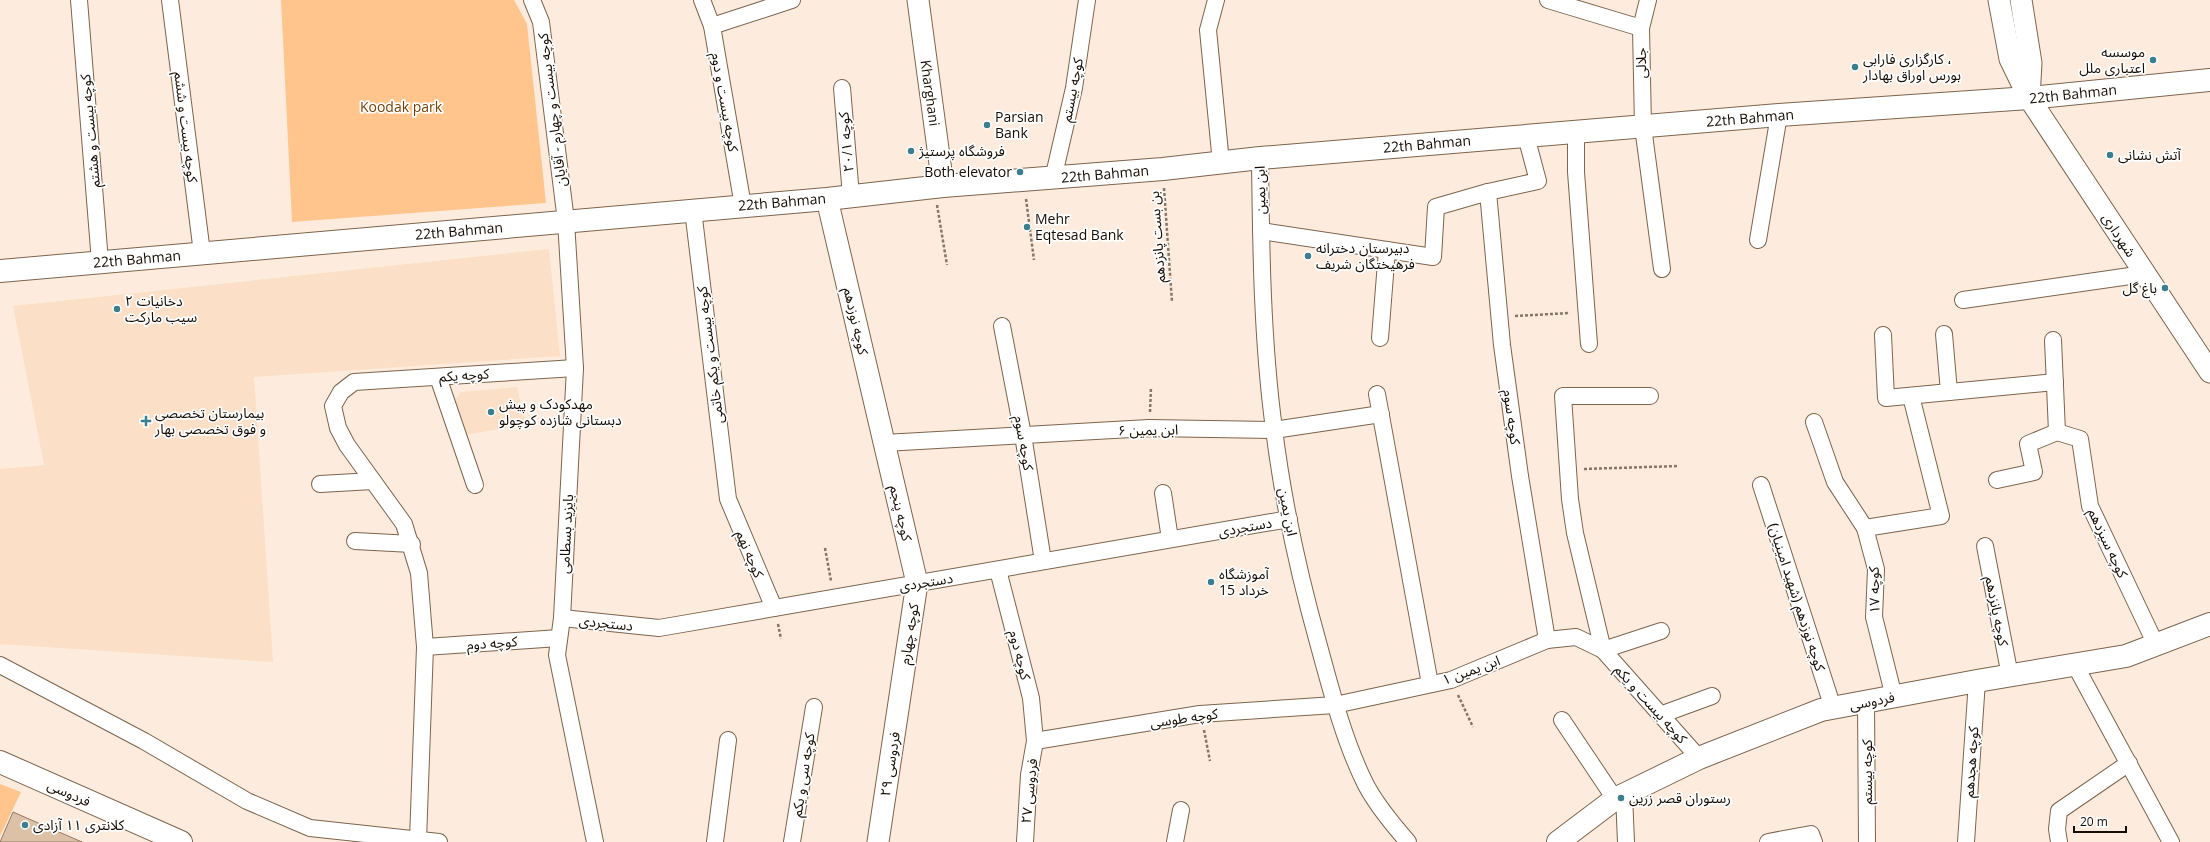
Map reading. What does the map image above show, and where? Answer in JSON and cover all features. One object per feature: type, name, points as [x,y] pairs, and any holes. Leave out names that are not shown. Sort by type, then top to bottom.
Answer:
[{"type":"main road","name":"22th Bahman","points":[[0,271],[827,199],[938,187],[1053,179],[1260,158],[1779,115],[2028,98],[2210,80]]},
{"type":"main road","name":"فردوسی","points":[[1558,842],[1619,797],[1699,758],[1821,710],[1977,681],[2126,656],[2210,624]]},
{"type":"main road","name":"فردوسی","points":[[0,762],[181,842]]},
{"type":"street","name":"کوچه بیست و هشتم","points":[[79,0],[100,262]]},
{"type":"street","name":"کوچه بیست و ششم","points":[[170,0],[202,253]]},
{"type":"street","name":"کوچه بیست و چهارم - آقایان","points":[[532,0],[541,22],[566,221]]},
{"type":"street","name":"کوچه بیست و دوم","points":[[702,0],[712,26],[742,206]]},
{"type":"street","points":[[712,26],[789,0]]},
{"type":"street","name":"Kharghani","points":[[918,0],[938,187]]},
{"type":"street","name":"کوچه بیستم","points":[[1053,179],[1074,88],[1087,0]]},
{"type":"street","points":[[1216,0],[1208,30],[1221,163]]},
{"type":"street","points":[[1548,0],[1641,28]]},
{"type":"street","name":"جلالی","points":[[1648,0],[1641,28],[1643,127],[1662,269]]},
{"type":"street","name":"شهرداری","points":[[1999,0],[2010,59],[2028,98],[2210,372]]},
{"type":"street","points":[[2021,0],[2031,63],[2028,98]]},
{"type":"street","name":"کوچه ۲۰/۱","points":[[842,88],[851,196]]},
{"type":"street","points":[[1758,240],[1779,115]]},
{"type":"street","points":[[1576,133],[1576,172],[1585,312],[1589,344]]},
{"type":"street","points":[[1261,231],[1433,257],[1436,208],[1488,192],[1538,181],[1526,136]]},
{"type":"street","name":"ابن یمین","points":[[1260,158],[1261,231],[1269,386],[1274,430],[1289,519],[1309,610],[1335,705],[1364,782],[1408,842]]},
{"type":"street","name":"کوچه سوم","points":[[1488,192],[1498,317],[1520,476],[1547,640]]},
{"type":"street","name":"کوچه نوزدهم","points":[[827,199],[884,443]]},
{"type":"street","name":"کوچه بیست و یکم خاتمی","points":[[693,210],[728,499]]},
{"type":"street","name":"بایزید بسطامی","points":[[566,221],[575,368],[562,618],[557,655],[596,842]]},
{"type":"street","points":[[1380,338],[1387,250]]},
{"type":"street","points":[[1963,300],[2144,274]]},
{"type":"street","name":"کوچه سوم","points":[[1002,326],[1023,435],[1043,561]]},
{"type":"street","points":[[1883,334],[1886,398],[2055,382]]},
{"type":"street","points":[[1944,334],[1949,392]]},
{"type":"street","points":[[1997,480],[2034,472],[2028,444],[2057,432],[2053,340]]},
{"type":"street","name":"کوچه یکم","points":[[373,481],[347,445],[338,428],[334,406],[342,392],[354,382],[575,368]]},
{"type":"street","points":[[438,377],[475,485]]},
{"type":"street","points":[[1377,394],[1430,684]]},
{"type":"street","points":[[1650,396],[1563,396],[1568,470],[1575,533],[1603,650],[1662,631]]},
{"type":"street","points":[[1865,528],[1941,516],[1911,396]]},
{"type":"street","name":"ابن یمین ۶","points":[[1023,435],[1149,428],[1274,430],[1381,414]]},
{"type":"street","name":"۱۷ کوچه","points":[[1814,422],[1835,482],[1865,528],[1876,569],[1874,617],[1894,697]]},
{"type":"street","name":"کوچه سیزدهم","points":[[2057,432],[2080,439],[2090,506],[2156,645]]},
{"type":"street","points":[[884,443],[1023,435]]},
{"type":"street","name":"کوچه پنجم","points":[[884,443],[917,583]]},
{"type":"street","points":[[320,484],[373,481],[404,524],[412,544],[419,573],[425,647],[418,840]]},
{"type":"street","name":"کوچه نوزدهم (شهید امینیان)","points":[[1761,485],[1833,708]]},
{"type":"street","points":[[1163,492],[1170,540]]},
{"type":"street","name":"کوچه نهم","points":[[728,499],[774,608]]},
{"type":"street","name":"دستجردی","points":[[562,618],[659,628],[1289,519]]},
{"type":"street","points":[[355,542],[412,544]]},
{"type":"street","name":"کوچه پانزدهم","points":[[1985,546],[2010,676]]},
{"type":"street","name":"کوچه دوم","points":[[998,570],[1031,698],[1035,740]]},
{"type":"street","name":"کوچه چهارم","points":[[902,685],[917,583]]},
{"type":"street","name":"ابن یمین ۱","points":[[1335,705],[1451,680],[1547,640],[1576,636],[1603,650]]},
{"type":"street","name":"کوچه دوم","points":[[425,647],[559,638]]},
{"type":"street","name":"کوچه بیست و یکم","points":[[1603,650],[1699,758]]},
{"type":"street","points":[[0,665],[144,741],[247,801],[310,828],[439,842]]},
{"type":"street","points":[[2075,665],[2171,842]]},
{"type":"street","name":"کوچه هجدهم","points":[[1966,842],[1977,681]]},
{"type":"street","name":"فردوسی ۲۹","points":[[878,842],[902,685]]},
{"type":"street","points":[[1660,715],[1712,696]]},
{"type":"street","name":"کوچه بیستم","points":[[1866,702],[1867,842]]},
{"type":"street","name":"کوچه طوسی","points":[[1035,740],[1200,714],[1335,705]]},
{"type":"street","name":"کوچه سی و یکم","points":[[792,842],[814,708]]},
{"type":"street","points":[[1562,720],[1619,797],[1626,842]]},
{"type":"street","points":[[716,842],[728,740]]},
{"type":"street","name":"فردوسی ۲۷","points":[[1025,842],[1030,775],[1035,740]]},
{"type":"street","points":[[2059,842],[2057,829],[2059,811],[2129,763]]},
{"type":"street","points":[[1175,842],[1181,810]]},
{"type":"street","points":[[1768,842],[1811,834],[1814,842]]},
{"type":"path","name":"بن بست پانزدهم","points":[[1162,169],[1172,302]]},
{"type":"path","points":[[1023,181],[1034,260]]},
{"type":"path","points":[[938,187],[948,265]]},
{"type":"path","points":[[1498,317],[1585,312]]},
{"type":"path","points":[[1149,428],[1151,387]]},
{"type":"path","points":[[1568,470],[1679,466]]},
{"type":"path","points":[[825,548],[834,598]]},
{"type":"path","points":[[1451,680],[1473,727]]},
{"type":"path","points":[[1200,714],[1210,761]]},
{"type":"shaded area","name":"بیمارستان تخصصی و فوق تخصصی بهار","points":[[549,249],[560,356],[254,377],[273,662],[0,644],[0,469],[44,465],[13,306]]},
{"type":"shaded area","name":"مهدکودک و پیش دبستانی شازده کوچولو","points":[[517,387],[526,425],[464,435],[455,400],[461,392]]},
{"type":"green space","name":"Koodak park","points":[[281,0],[514,0],[527,24],[546,203],[292,222]]},
{"type":"green space","points":[[0,784],[21,792],[0,836]]},
{"type":"building","name":"کلانتری ۱۱ آزادی","points":[[13,812],[82,842],[0,842]]},
{"type":"place","name":"موسسه اعتباری ملل","points":[[2153,60]]},
{"type":"place","name":"کارگزاری فارابی ، بورس اوراق بهادار","points":[[1855,67]]},
{"type":"place","name":"Parsian Bank","points":[[987,125]]},
{"type":"place","name":"فروشگاه پرستيژ","points":[[911,151]]},
{"type":"place","name":"آتش نشانی","points":[[2110,155]]},
{"type":"place","name":"Both elevator","points":[[1020,172]]},
{"type":"place","name":"Mehr Eqtesad Bank","points":[[1027,227]]},
{"type":"place","name":"دبیرستان دخترانه فرهیختگان شریف","points":[[1308,256]]},
{"type":"place","name":"باغ گل","points":[[2165,288]]},
{"type":"place","name":"دخانیات ۲ سیب مارکت","points":[[117,309]]},
{"type":"place","name":"مهدکودک و پیش دبستانی شازده کوچولو","points":[[491,412]]},
{"type":"place","name":"بیمارستان تخصصی و فوق تخصصی بهار","points":[[146,421]]},
{"type":"place","name":"آموزشگاه 15 خرداد","points":[[1211,582]]},
{"type":"place","name":"رستوران قصر زرین","points":[[1621,798]]},
{"type":"place","name":"کلانتری ۱۱ آزادی","points":[[25,825]]}]
